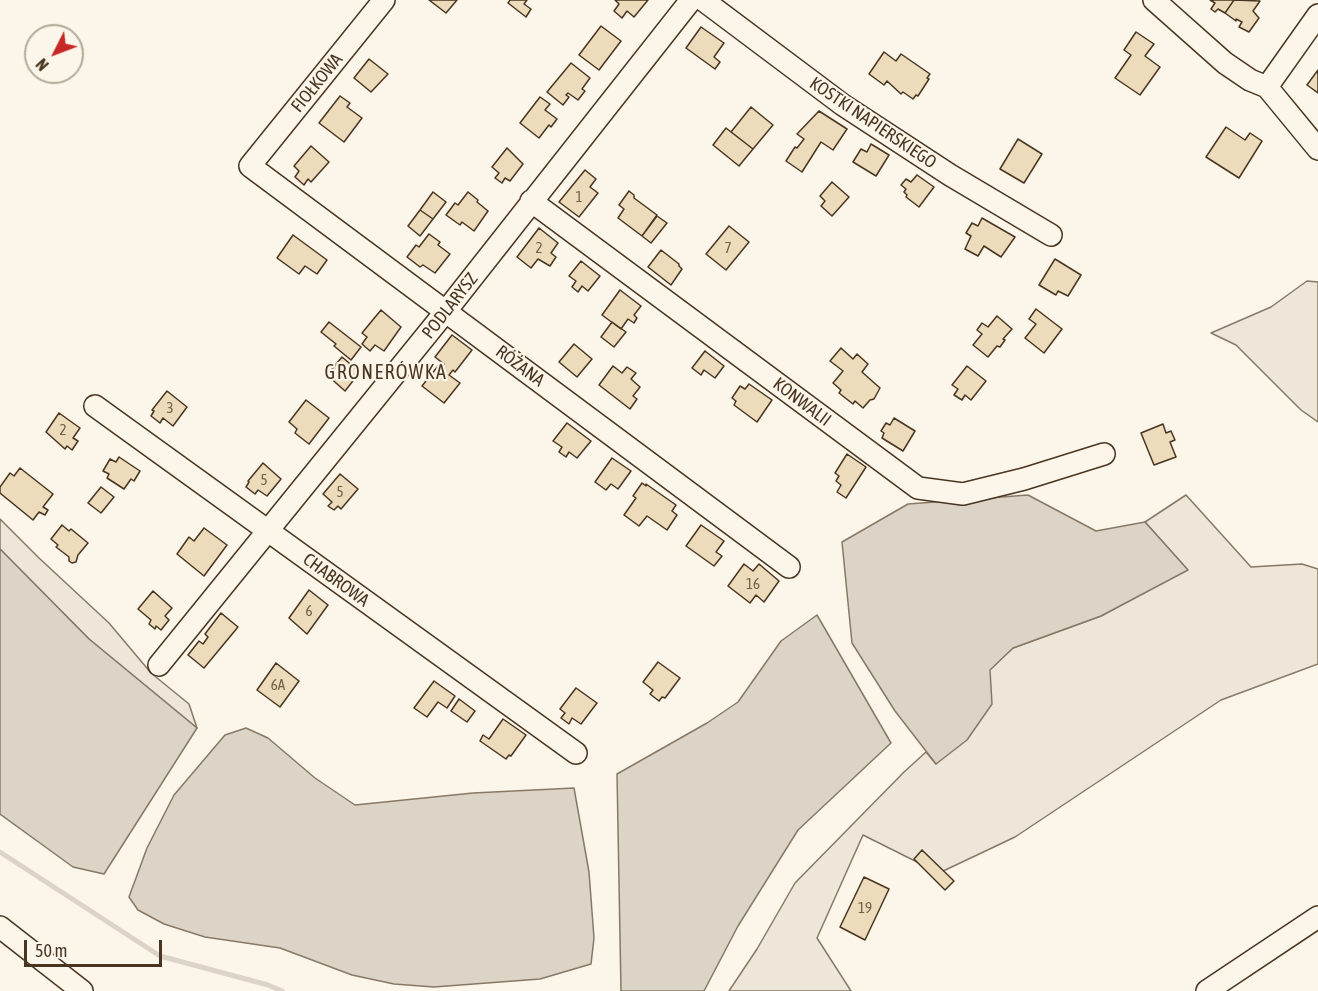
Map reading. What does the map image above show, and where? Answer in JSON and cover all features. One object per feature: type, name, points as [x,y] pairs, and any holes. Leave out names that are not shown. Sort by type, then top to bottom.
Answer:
[{"type":"street","name":"FIOŁKOWA","points":[[250,166],[384,0]]},
{"type":"street","name":"PODLARYSZ","points":[[159,664],[269,532],[691,0]]},
{"type":"street","name":"KOSTKI NAPIERSKIEGO","points":[[703,0],[843,105],[950,175],[1051,234]]},
{"type":"street","points":[[1154,0],[1225,63],[1250,80],[1271,81]]},
{"type":"street","points":[[1271,81],[1318,15]]},
{"type":"street","points":[[1271,81],[1318,149]]},
{"type":"street","name":"RÓŻANA","points":[[250,166],[789,567]]},
{"type":"street","name":"KONWALII","points":[[531,201],[918,488],[963,494],[1024,479],[1104,454]]},
{"type":"street","name":"CHABROWA","points":[[95,406],[576,753]]},
{"type":"street","points":[[1207,991],[1318,917]]},
{"type":"street","points":[[0,927],[80,990]]},
{"type":"shaded area","points":[[1307,281],[1318,282],[1318,422],[1301,410],[1236,345],[1211,333],[1271,307]]},
{"type":"shaded area","points":[[1028,495],[1096,531],[1145,522],[1188,570],[1101,616],[1013,648],[990,670],[992,704],[967,740],[936,764],[895,711],[852,643],[842,542],[908,504]]},
{"type":"shaded area","points":[[1186,495],[1251,567],[1302,564],[1318,569],[1318,664],[1221,700],[1015,837],[939,873],[863,835],[817,938],[851,991],[729,991],[757,949],[795,883],[904,772],[926,752],[936,764],[991,704],[989,670],[1013,648],[1101,616],[1187,569],[1145,522]]},
{"type":"shaded area","points":[[0,519],[109,623],[151,673],[189,704],[197,728],[89,639],[0,549]]},
{"type":"shaded area","points":[[0,549],[89,639],[197,728],[104,874],[73,867],[0,814]]},
{"type":"shaded area","points":[[817,615],[891,743],[798,830],[738,926],[704,991],[621,991],[617,774],[707,723],[738,702],[781,641]]},
{"type":"shaded area","points":[[246,728],[268,738],[315,778],[355,805],[473,793],[574,788],[589,872],[594,938],[591,964],[540,979],[434,987],[394,984],[352,975],[280,948],[205,937],[164,924],[138,910],[129,897],[147,848],[174,795],[225,735]]},
{"type":"building","points":[[429,0],[457,0],[446,13]]},
{"type":"building","points":[[510,0],[527,0],[524,4],[531,9],[526,17],[508,3]]},
{"type":"building","points":[[615,0],[648,0],[634,17],[627,11],[622,18],[614,11],[619,4]]},
{"type":"building","points":[[1210,0],[1234,0],[1225,13],[1218,9],[1215,12],[1211,9],[1215,3]]},
{"type":"building","points":[[1234,0],[1260,1],[1253,11],[1259,18],[1249,32],[1239,27],[1242,22],[1236,19],[1236,21],[1225,13]]},
{"type":"building","points":[[601,26],[621,41],[599,70],[579,55]]},
{"type":"building","points":[[701,27],[724,43],[714,57],[720,62],[715,69],[686,48]]},
{"type":"building","points":[[1136,32],[1154,44],[1145,56],[1160,67],[1140,95],[1115,78],[1131,55],[1124,50]]},
{"type":"building","points":[[884,52],[896,61],[901,54],[930,74],[918,96],[916,95],[913,99],[903,92],[901,94],[887,81],[884,85],[869,74]]},
{"type":"building","points":[[369,59],[388,74],[371,92],[354,78]]},
{"type":"building","points":[[571,63],[590,78],[582,89],[585,91],[578,100],[568,93],[566,95],[569,97],[563,105],[547,92]]},
{"type":"building","points":[[1318,70],[1318,93],[1307,85]]},
{"type":"building","points":[[340,96],[350,103],[347,107],[362,118],[344,142],[319,123]]},
{"type":"building","points":[[540,97],[550,104],[545,110],[557,119],[539,138],[520,123]]},
{"type":"building","points":[[751,107],[773,125],[753,149],[731,132]]},
{"type":"building","points":[[819,111],[847,129],[833,150],[821,142],[802,172],[786,161],[795,147],[797,148],[804,139],[797,134]]},
{"type":"building","points":[[1226,127],[1245,140],[1250,133],[1262,141],[1239,178],[1206,157]]},
{"type":"building","points":[[726,128],[753,149],[739,166],[713,145]]},
{"type":"building","points":[[1018,139],[1042,154],[1024,183],[1000,169]]},
{"type":"building","points":[[871,144],[889,155],[876,176],[853,162],[861,149],[867,152]]},
{"type":"building","points":[[311,146],[329,162],[311,182],[308,179],[304,185],[295,177],[299,171],[294,166]]},
{"type":"building","points":[[507,148],[523,164],[510,181],[505,178],[502,183],[495,178],[499,173],[492,167]]},
{"type":"building","points":[[585,170],[596,179],[590,187],[598,193],[579,217],[559,202]]},
{"type":"building","points":[[917,175],[934,187],[919,207],[906,197],[904,192],[906,189],[901,185],[906,179],[911,182]]},
{"type":"building","points":[[832,182],[849,197],[832,216],[821,206],[825,201],[820,196]]},
{"type":"building","points":[[629,191],[634,198],[657,215],[642,236],[618,218],[624,209],[619,205]]},
{"type":"building","points":[[433,192],[446,202],[433,219],[420,210]]},
{"type":"building","points":[[468,192],[488,211],[474,231],[462,222],[460,225],[446,215]]},
{"type":"building","points":[[420,210],[433,219],[420,236],[408,226]]},
{"type":"building","points":[[657,216],[667,223],[651,243],[642,236]]},
{"type":"building","points":[[982,218],[1015,237],[1001,257],[984,246],[978,256],[965,249],[971,236],[966,233],[972,223],[978,226]]},
{"type":"building","points":[[729,226],[749,242],[726,270],[706,254]]},
{"type":"building","points":[[539,228],[558,243],[551,253],[556,257],[550,266],[538,259],[531,268],[517,257]]},
{"type":"building","points":[[429,234],[450,254],[435,273],[423,265],[420,267],[407,257]]},
{"type":"building","points":[[293,235],[327,260],[317,274],[305,266],[299,274],[277,258]]},
{"type":"building","points":[[661,250],[682,269],[671,285],[648,267]]},
{"type":"building","points":[[1055,259],[1081,275],[1068,296],[1058,291],[1056,295],[1039,285]]},
{"type":"building","points":[[581,261],[600,276],[588,291],[582,286],[578,292],[572,287],[576,281],[569,276]]},
{"type":"building","points":[[620,290],[641,306],[634,315],[637,318],[634,323],[628,319],[621,329],[602,315]]},
{"type":"building","points":[[1036,309],[1062,329],[1044,353],[1025,338],[1036,324],[1029,319]]},
{"type":"building","points":[[381,310],[401,327],[384,351],[375,345],[370,351],[362,344],[367,337],[362,333]]},
{"type":"building","points":[[997,316],[1012,329],[1003,339],[1005,340],[1000,347],[997,346],[988,357],[973,345],[982,334],[977,330],[982,323],[988,327]]},
{"type":"building","points":[[329,322],[361,347],[351,360],[321,332]]},
{"type":"building","points":[[612,322],[626,332],[614,347],[601,337]]},
{"type":"building","points":[[452,335],[472,350],[455,372],[453,370],[449,375],[460,383],[444,403],[422,386],[438,366],[441,368],[444,364],[435,357]]},
{"type":"building","points":[[574,344],[592,359],[577,377],[559,362]]},
{"type":"building","points":[[841,348],[853,359],[857,354],[868,364],[862,372],[880,388],[874,399],[863,408],[855,401],[853,404],[839,393],[841,390],[833,383],[843,371],[830,361]]},
{"type":"building","points":[[705,351],[724,366],[715,378],[704,370],[701,375],[692,368]]},
{"type":"building","points":[[342,357],[360,372],[345,391],[327,375]]},
{"type":"building","points":[[613,366],[622,373],[627,367],[636,373],[631,379],[640,387],[633,396],[637,399],[630,409],[599,385]]},
{"type":"building","points":[[967,366],[986,381],[971,400],[965,395],[962,400],[954,395],[958,389],[952,385]]},
{"type":"building","points":[[749,384],[772,400],[757,422],[734,405],[736,401],[732,398],[740,386],[745,389]]},
{"type":"building","points":[[167,391],[187,407],[173,426],[163,418],[160,423],[151,416],[154,411],[152,410]]},
{"type":"building","points":[[306,400],[329,418],[309,444],[295,433],[297,429],[289,422]]},
{"type":"building","points":[[59,413],[80,428],[73,438],[78,441],[72,450],[67,446],[65,449],[46,432]]},
{"type":"building","points":[[894,418],[915,431],[903,451],[882,438],[884,433],[881,431],[886,423],[890,425]]},
{"type":"building","points":[[567,423],[591,441],[577,458],[569,452],[566,457],[559,452],[562,447],[553,441]]},
{"type":"building","points":[[1163,424],[1166,433],[1171,431],[1175,440],[1170,442],[1176,457],[1154,465],[1141,433]]},
{"type":"building","points":[[847,454],[866,467],[846,498],[837,492],[841,485],[836,481],[839,476],[835,473]]},
{"type":"building","points":[[119,457],[140,471],[134,481],[131,479],[124,489],[107,478],[109,474],[103,471],[110,459],[116,462]]},
{"type":"building","points":[[612,458],[631,471],[618,489],[611,484],[606,490],[595,482]]},
{"type":"building","points":[[263,463],[281,479],[267,496],[258,490],[255,494],[246,487],[248,481]]},
{"type":"building","points":[[20,468],[53,494],[43,507],[48,510],[45,515],[39,512],[33,520],[0,493],[0,487],[10,473],[14,476]]},
{"type":"building","points":[[340,474],[358,489],[341,509],[338,506],[334,510],[328,506],[332,502],[323,494]]},
{"type":"building","points":[[642,483],[676,505],[672,511],[677,515],[667,530],[647,516],[639,526],[624,515],[636,498],[633,496]]},
{"type":"building","points":[[101,487],[114,497],[101,513],[88,503]]},
{"type":"building","points":[[62,525],[69,531],[71,529],[88,543],[78,555],[76,562],[69,561],[69,557],[56,547],[58,545],[51,539]]},
{"type":"building","points":[[701,525],[724,541],[716,552],[722,556],[714,566],[686,546]]},
{"type":"building","points":[[204,528],[227,545],[204,576],[177,554],[189,537],[194,541]]},
{"type":"building","points":[[744,564],[753,571],[759,564],[779,581],[764,602],[756,595],[750,603],[728,586]]},
{"type":"building","points":[[309,590],[328,605],[307,634],[289,618]]},
{"type":"building","points":[[153,591],[172,608],[165,616],[169,620],[161,630],[149,624],[151,620],[138,609]]},
{"type":"building","points":[[221,613],[238,627],[204,668],[188,655],[199,641],[203,644],[208,637],[205,634]]},
{"type":"building","points":[[658,662],[680,678],[665,698],[662,697],[659,701],[650,694],[653,690],[643,682]]},
{"type":"building","points":[[276,663],[299,681],[280,707],[257,690]]},
{"type":"building","points":[[434,681],[455,696],[447,708],[438,702],[427,717],[414,708]]},
{"type":"building","points":[[576,688],[597,703],[581,724],[572,718],[569,724],[561,718],[565,713],[560,709]]},
{"type":"building","points":[[459,699],[475,711],[467,722],[451,711]]},
{"type":"building","points":[[503,719],[526,735],[511,756],[509,755],[506,759],[480,741],[483,735],[489,739]]},
{"type":"building","points":[[922,850],[954,881],[945,890],[914,859]]},
{"type":"building","points":[[864,877],[889,889],[865,940],[840,927]]},
{"type":"waterway","points":[[0,852],[160,956],[268,985],[282,991]]},
{"type":"district","name":"GRONERÓWKA","points":[[386,373]]}]
